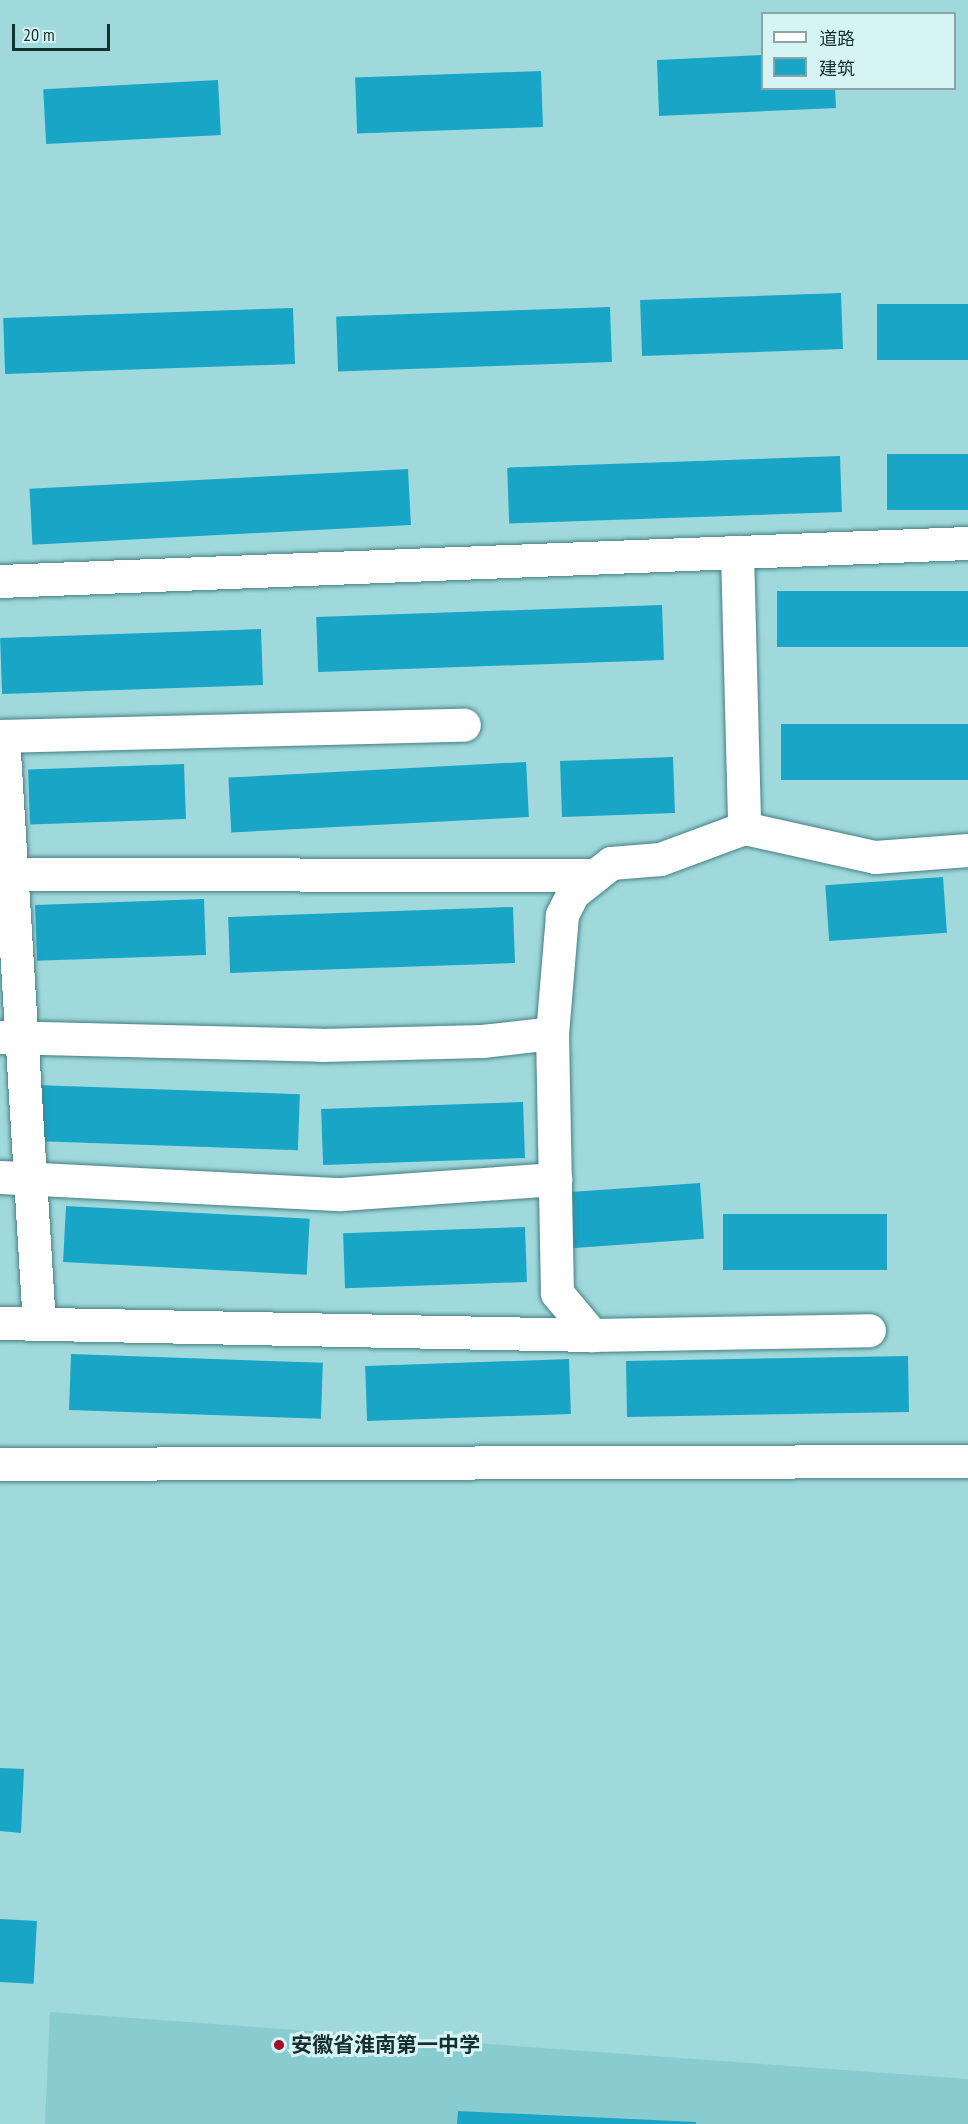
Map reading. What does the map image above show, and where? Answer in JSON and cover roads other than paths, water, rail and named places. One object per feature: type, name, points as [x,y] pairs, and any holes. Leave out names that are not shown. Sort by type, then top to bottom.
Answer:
[{"type":"street","points":[[0,581],[968,543]]},
{"type":"street","points":[[737,552],[744,828]]},
{"type":"street","points":[[39,1324],[15,1177],[10,1037],[11,874],[1,736],[464,725]]},
{"type":"street","points":[[592,1335],[557,1293],[552,1033],[562,915],[590,875],[611,863],[660,859],[744,828],[874,857],[968,850]]},
{"type":"street","points":[[11,874],[590,875]]},
{"type":"street","points":[[10,1037],[321,1045],[482,1041],[552,1033]]},
{"type":"street","points":[[15,1177],[341,1194],[555,1179]]},
{"type":"street","points":[[0,1323],[592,1335],[869,1330]]},
{"type":"street","points":[[0,1464],[968,1461]]},
{"type":"place","name":"安徽省淮南第一中学","points":[[279,2045]]}]
